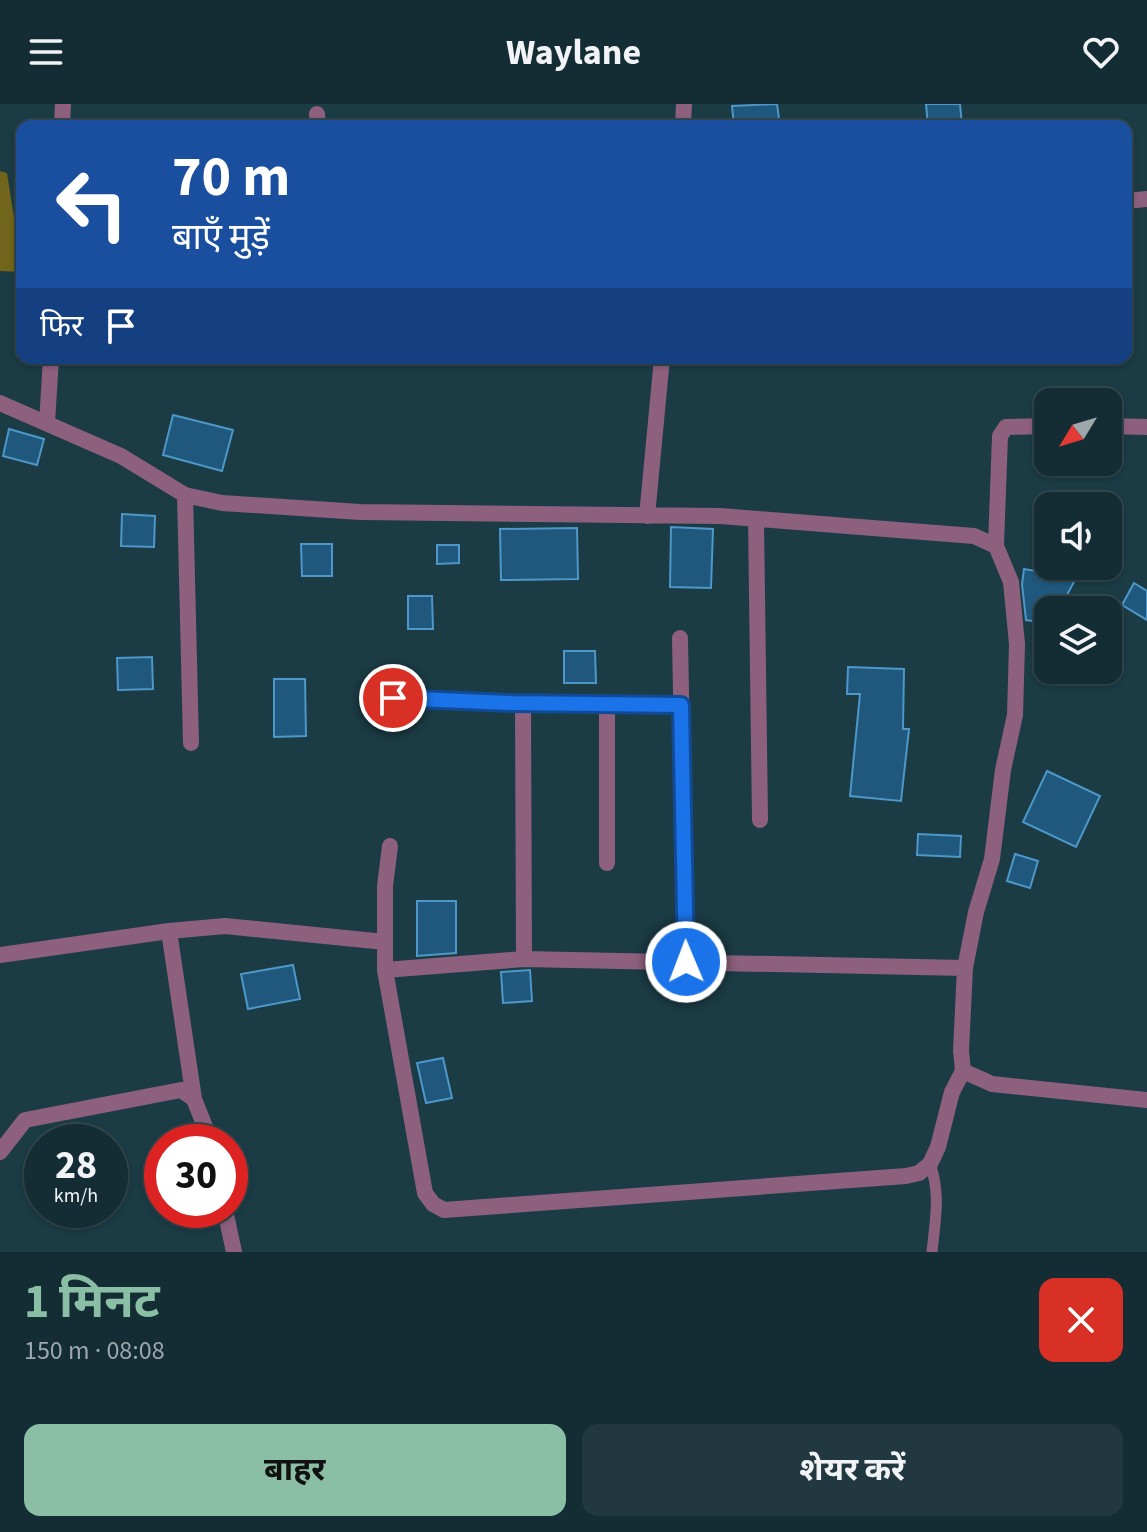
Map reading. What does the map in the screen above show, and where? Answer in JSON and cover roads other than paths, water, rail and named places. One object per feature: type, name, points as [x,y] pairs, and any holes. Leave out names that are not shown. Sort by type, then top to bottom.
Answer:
[{"type":"street","points":[[47,423],[51,364]]},
{"type":"street","points":[[647,516],[661,364]]},
{"type":"street","points":[[0,403],[121,456],[185,495],[222,503],[360,512],[756,519],[974,536],[996,546]]},
{"type":"street","points":[[390,846],[385,886],[385,970],[425,1193],[433,1204],[444,1210],[919,1173],[930,1164],[938,1147],[952,1092],[963,1071],[965,968],[976,912],[992,859],[1003,770],[1015,715],[1017,644],[1011,582],[996,546],[1000,436],[1006,427],[1034,426]]},
{"type":"street","points":[[1122,426],[1147,427]]},
{"type":"street","points":[[185,495],[191,743]]},
{"type":"street","points":[[756,519],[760,820]]},
{"type":"street","points":[[680,638],[686,962]]},
{"type":"street","points":[[393,698],[681,705]]},
{"type":"street","points":[[523,703],[524,959]]},
{"type":"street","points":[[607,704],[607,863]]},
{"type":"street","points":[[0,955],[225,926],[385,942]]},
{"type":"street","points":[[169,931],[194,1099],[204,1124]]},
{"type":"street","points":[[385,970],[524,959],[965,968]]},
{"type":"street","points":[[963,1071],[992,1084],[1147,1100]]},
{"type":"street","points":[[0,1152],[25,1120],[181,1090],[194,1099]]},
{"type":"street","points":[[229,1228],[234,1252]]},
{"type":"lane","points":[[930,1164],[936,1181],[937,1201],[932,1252]]}]
